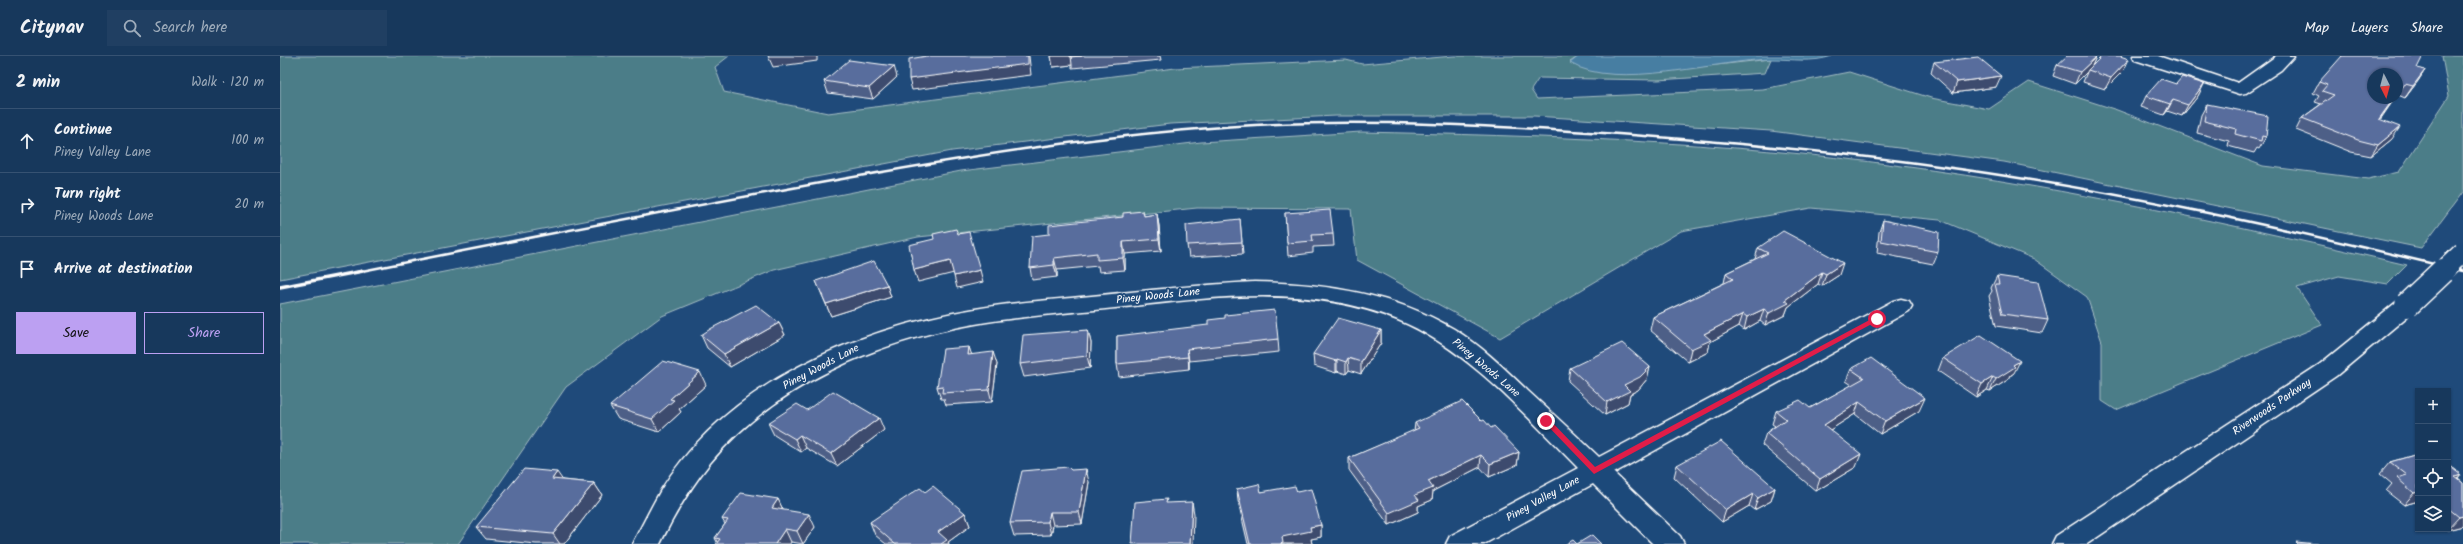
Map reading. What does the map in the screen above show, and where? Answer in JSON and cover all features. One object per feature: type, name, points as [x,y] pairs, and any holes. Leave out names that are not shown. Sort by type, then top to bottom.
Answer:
[{"type":"street","points":[[2141,56],[2240,89],[2276,66],[2286,56]]},
{"type":"street","name":"Riverwoods Parkway","points":[[2066,544],[2328,370],[2407,305],[2463,252]]},
{"type":"street","name":"Piney Woods Lane","points":[[646,544],[666,504],[684,476],[729,427],[788,384],[836,357],[867,343],[936,322],[976,316],[1244,287],[1289,288],[1329,293],[1375,304],[1419,321],[1446,335],[1488,367],[1546,421],[1594,471],[1670,544]]},
{"type":"street","name":"Piney Valley Lane","points":[[1460,544],[1902,306]]},
{"type":"green space","points":[[280,56],[729,56],[715,67],[724,92],[828,113],[1175,68],[1346,60],[1362,64],[1454,56],[1579,56],[1570,62],[1653,72],[1771,59],[1765,73],[1658,80],[1539,78],[1531,90],[1537,99],[1763,89],[1849,72],[1931,98],[1989,109],[2029,82],[2117,110],[2263,166],[2368,179],[2399,172],[2449,96],[2442,56],[2463,56],[2463,192],[2421,248],[2004,162],[1771,131],[1534,116],[1336,116],[1170,124],[952,151],[280,279]]},
{"type":"green space","points":[[1361,132],[1496,135],[1700,145],[1902,166],[1966,175],[2092,197],[2281,236],[2407,265],[2388,284],[2339,276],[2297,288],[2322,325],[2116,410],[2102,401],[2102,342],[2087,297],[2034,259],[1940,220],[1811,208],[1681,231],[1500,338],[1357,260],[1351,209],[1197,208],[918,237],[774,270],[662,316],[566,387],[458,544],[280,544],[280,304],[961,171],[1201,142]]},
{"type":"water","points":[[1579,56],[1832,56],[1810,60],[1772,59],[1749,61],[1668,72],[1613,74],[1590,71],[1570,63]]},
{"type":"building","points":[[927,56],[1028,56],[1028,64],[909,79],[909,59]]},
{"type":"building","points":[[2067,56],[2096,57],[2080,72],[2057,65]]},
{"type":"building","points":[[2102,56],[2120,56],[2129,59],[2111,78],[2088,70]]},
{"type":"building","points":[[2342,56],[2423,56],[2417,68],[2425,70],[2413,86],[2405,84],[2403,87],[2403,68],[2367,68],[2367,104],[2390,104],[2379,119],[2400,127],[2378,145],[2358,140],[2302,118],[2334,95],[2322,91],[2327,85],[2319,82]]},
{"type":"building","points":[[1978,57],[2001,76],[1957,82],[1934,62]]},
{"type":"building","points":[[849,60],[894,66],[869,88],[824,81]]},
{"type":"building","points":[[2182,77],[2204,84],[2188,105],[2173,100],[2170,104],[2146,96],[2161,79],[2176,84]]},
{"type":"building","points":[[2207,104],[2268,116],[2266,137],[2262,136],[2261,141],[2235,134],[2236,129],[2204,121]]},
{"type":"building","points":[[1330,210],[1333,234],[1312,235],[1313,241],[1287,243],[1285,213]]},
{"type":"building","points":[[1143,211],[1144,216],[1157,214],[1159,239],[1123,242],[1123,258],[1097,260],[1097,253],[1054,258],[1054,265],[1030,268],[1032,236],[1049,234],[1049,225],[1123,217],[1123,213]]},
{"type":"building","points":[[1240,219],[1242,242],[1187,245],[1186,225]]},
{"type":"building","points":[[1883,220],[1939,232],[1938,252],[1881,241]]},
{"type":"building","points":[[956,229],[958,234],[969,232],[980,270],[954,276],[950,261],[914,270],[909,245],[934,239],[933,234]]},
{"type":"building","points":[[1783,231],[1843,263],[1826,274],[1822,272],[1785,300],[1789,303],[1769,313],[1764,309],[1747,317],[1743,314],[1704,334],[1711,340],[1691,349],[1653,317],[1733,279],[1726,273],[1768,253],[1758,248]]},
{"type":"building","points":[[874,261],[887,285],[826,304],[816,281]]},
{"type":"building","points":[[1997,276],[2038,282],[2048,320],[2002,314],[1995,284],[1999,284]]},
{"type":"building","points":[[756,305],[779,323],[724,354],[701,335],[712,328]]},
{"type":"building","points":[[1275,310],[1278,339],[1187,349],[1188,357],[1117,364],[1117,336],[1208,325],[1208,320],[1225,318],[1225,315]]},
{"type":"building","points":[[1338,318],[1381,330],[1361,362],[1348,358],[1346,362],[1337,359],[1336,361],[1313,354]]},
{"type":"building","points":[[1088,330],[1087,356],[1020,364],[1023,335]]},
{"type":"building","points":[[1981,335],[2020,361],[2013,365],[2015,367],[1996,379],[1993,377],[1982,384],[1943,358]]},
{"type":"building","points":[[1622,343],[1650,367],[1640,377],[1624,385],[1630,391],[1607,402],[1570,368]]},
{"type":"building","points":[[969,347],[968,355],[993,352],[989,390],[942,393],[943,386],[937,387],[943,349]]},
{"type":"building","points":[[1871,358],[1925,398],[1885,421],[1859,402],[1824,425],[1861,454],[1820,479],[1766,433],[1786,419],[1776,411],[1800,400],[1810,408],[1864,378],[1851,369]]},
{"type":"building","points":[[663,361],[700,372],[670,399],[674,400],[652,419],[610,406]]},
{"type":"building","points":[[833,391],[879,418],[831,454],[800,435],[795,439],[768,423],[797,404],[807,410]]},
{"type":"building","points":[[1462,401],[1482,421],[1484,420],[1491,428],[1494,426],[1519,452],[1490,464],[1481,455],[1428,481],[1433,488],[1415,495],[1419,500],[1389,513],[1349,458],[1419,428],[1415,423]]},
{"type":"building","points":[[1721,441],[1775,488],[1758,498],[1753,494],[1726,510],[1677,465]]},
{"type":"building","points":[[2415,455],[2415,493],[2397,478],[2407,475],[2390,462]]},
{"type":"building","points":[[1068,467],[1071,470],[1086,469],[1079,512],[1050,512],[1048,522],[1010,523],[1022,471]]},
{"type":"building","points":[[2451,467],[2461,475],[2455,477],[2463,483],[2463,516],[2459,517],[2451,510]]},
{"type":"building","points":[[524,469],[557,472],[552,479],[594,483],[553,534],[476,527]]},
{"type":"building","points":[[1259,484],[1261,492],[1295,486],[1297,492],[1311,489],[1321,525],[1310,527],[1311,531],[1282,537],[1283,543],[1280,544],[1250,544],[1237,489]]},
{"type":"building","points":[[933,486],[965,513],[938,532],[947,540],[941,544],[895,544],[870,522],[920,488],[925,492]]},
{"type":"building","points":[[741,493],[778,499],[772,508],[809,514],[797,531],[785,529],[775,544],[716,544],[720,539],[715,538],[728,520],[722,519]]},
{"type":"building","points":[[1167,499],[1166,503],[1192,502],[1190,544],[1132,544],[1135,502]]},
{"type":"building","points":[[1592,535],[1601,544],[1577,544]]},
{"type":"building","points":[[1573,540],[1577,544],[1566,544]]},
{"type":"building","points":[[2296,542],[2318,544],[2298,544]]},
{"type":"railway","points":[[357,272],[704,204],[982,155],[1146,134],[1255,125],[1300,123],[1437,124],[1528,128],[1778,147],[1898,161],[2004,176],[2136,199],[2332,240],[2463,271]]},
{"type":"railway","points":[[280,287],[363,271]]},
{"type":"route","points":[[1546,421],[1594,471],[1877,319]]}]
